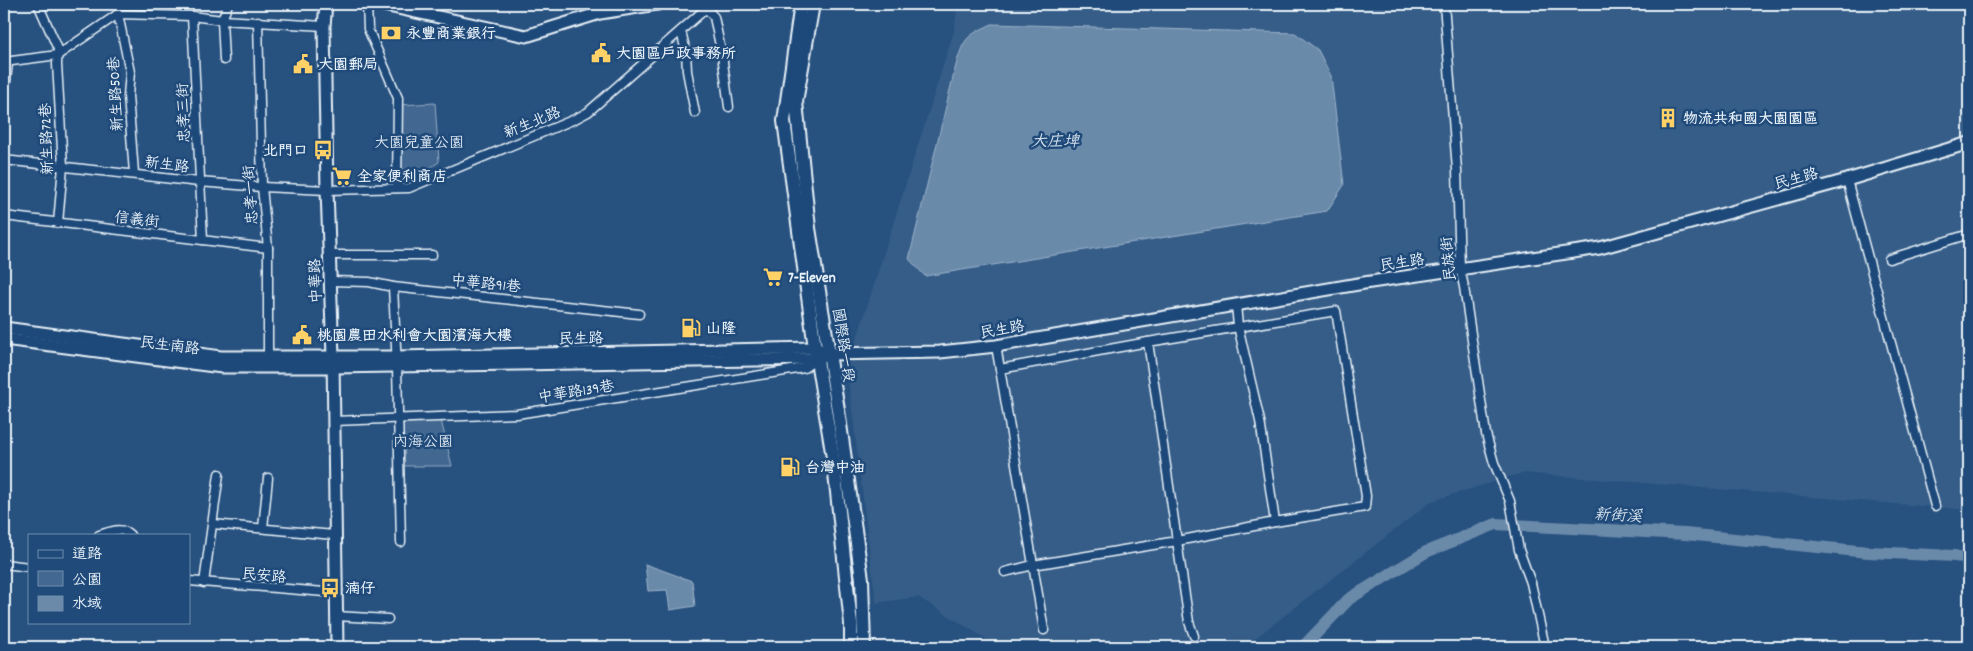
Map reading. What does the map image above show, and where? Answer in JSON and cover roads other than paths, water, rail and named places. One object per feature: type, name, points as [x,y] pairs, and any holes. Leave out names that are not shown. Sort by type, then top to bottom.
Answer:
[{"type":"main road","name":"中華路","points":[[326,4],[324,26],[333,362],[337,647]]},
{"type":"main road","points":[[379,4],[526,36],[600,13],[657,4]]},
{"type":"main road","name":"國際路一段","points":[[800,4],[784,121],[816,354],[834,464],[849,599],[851,647]]},
{"type":"main road","name":"國際路一段","points":[[813,4],[796,102],[809,228],[861,570],[864,647]]},
{"type":"main road","name":"民生路","points":[[333,362],[940,352],[996,346],[1460,268],[1600,248],[1847,180],[1969,144]]},
{"type":"main road","name":"民生南路","points":[[4,328],[268,362],[333,362]]},
{"type":"main road","name":"民生南路","points":[[4,338],[222,367],[268,362]]},
{"type":"street","name":"新生路72巷","points":[[38,4],[58,49],[57,64],[63,166],[58,222]]},
{"type":"street","points":[[224,60],[222,20],[228,4]]},
{"type":"street","points":[[367,4],[368,29],[398,98],[397,188]]},
{"type":"street","name":"民族街","points":[[1444,4],[1457,170],[1460,268],[1486,434],[1492,458],[1505,485],[1519,550],[1531,583],[1545,647]]},
{"type":"street","points":[[709,6],[714,18],[722,55],[729,107]]},
{"type":"street","name":"新生北路","points":[[327,190],[409,188],[575,119],[588,112],[604,99],[709,6]]},
{"type":"street","points":[[4,101],[6,62],[58,55],[118,14],[192,16],[222,20],[324,26]]},
{"type":"street","name":"新生路50巷","points":[[118,14],[130,72],[128,96],[134,173]]},
{"type":"street","name":"忠孝三街","points":[[192,16],[199,182],[204,240]]},
{"type":"street","name":"忠孝一街","points":[[258,21],[262,186],[268,248],[268,362]]},
{"type":"street","points":[[681,31],[695,113]]},
{"type":"street","name":"新生路","points":[[4,160],[134,173],[199,182],[327,190]]},
{"type":"street","points":[[1847,180],[1935,506]]},
{"type":"street","name":"信義街","points":[[4,216],[268,248]]},
{"type":"street","points":[[1888,259],[1969,234]]},
{"type":"street","points":[[329,255],[432,256]]},
{"type":"street","name":"中華路91巷","points":[[330,282],[369,282],[393,287],[639,314]]},
{"type":"street","points":[[393,287],[399,417],[401,542]]},
{"type":"street","points":[[1236,306],[1238,326],[1260,421],[1275,522]]},
{"type":"street","points":[[1000,369],[1238,326],[1336,311],[1366,496],[1365,507],[1033,565],[1005,572]]},
{"type":"street","points":[[1148,342],[1189,622],[1194,636]]},
{"type":"street","points":[[996,346],[1044,630]]},
{"type":"street","name":"中華路139巷","points":[[334,421],[399,417],[517,414],[804,368],[816,354]]},
{"type":"street","points":[[204,583],[219,474]]},
{"type":"street","points":[[263,528],[268,478]]},
{"type":"street","points":[[212,524],[334,535]]},
{"type":"street","points":[[102,534],[118,529],[129,534]]},
{"type":"street","points":[[4,564],[28,567]]},
{"type":"street","name":"民安路","points":[[190,581],[337,593]]},
{"type":"street","points":[[336,616],[388,619]]},
{"type":"water","points":[[545,4],[588,4],[566,9],[550,7]]},
{"type":"water","name":"大庄埤","points":[[992,24],[1295,33],[1318,50],[1331,76],[1344,185],[1327,211],[925,276],[909,259],[956,65],[961,49],[967,39]]},
{"type":"water","points":[[645,564],[692,581],[695,606],[670,610],[667,590],[648,591]]},
{"type":"waterway","name":"新街溪","points":[[1303,647],[1349,599],[1426,552],[1496,524],[1685,534],[1868,552],[1955,556],[1969,559]]},
{"type":"place","name":"永豐商業銀行","points":[[391,33]]},
{"type":"place","name":"大園區戶政事務所","points":[[601,53]]},
{"type":"place","name":"大園郵局","points":[[303,64]]},
{"type":"place","name":"物流共和國大園園區","points":[[1668,118]]},
{"type":"place","name":"北門口","points":[[323,150]]},
{"type":"place","name":"全家便利商店","points":[[342,176]]},
{"type":"place","name":"7-Eleven","points":[[773,277]]},
{"type":"place","name":"山隆","points":[[691,328]]},
{"type":"place","name":"桃園農田水利會大園濱海大樓","points":[[302,335]]},
{"type":"place","name":"台灣中油","points":[[790,467]]},
{"type":"place","name":"湳仔","points":[[330,588]]},
{"type":"park label","name":"大園兒童公園","points":[[419,142]]},
{"type":"park label","name":"內海公園","points":[[423,441]]}]
